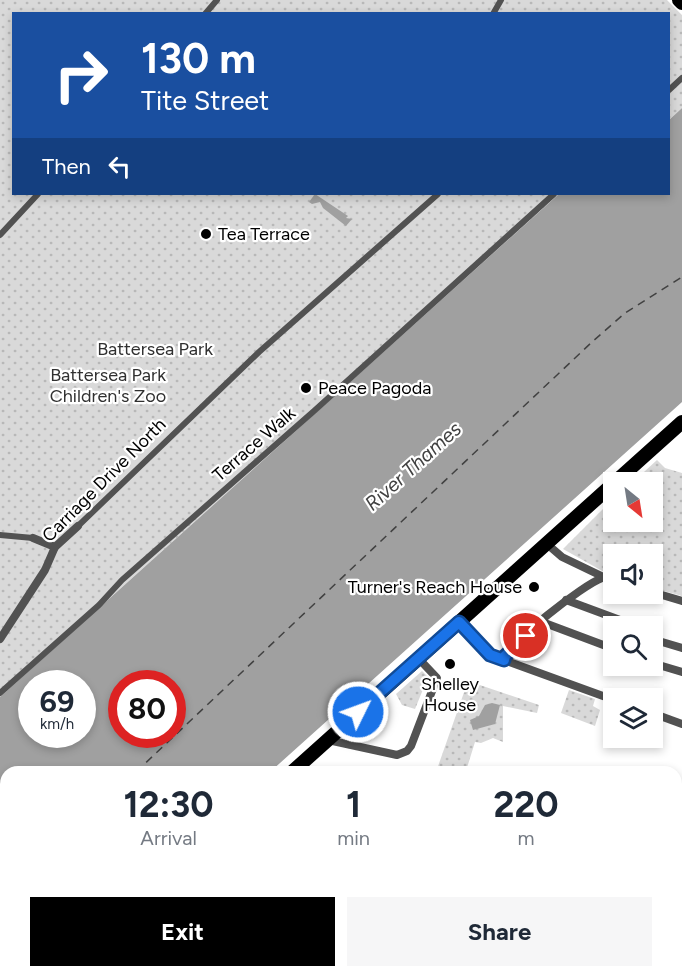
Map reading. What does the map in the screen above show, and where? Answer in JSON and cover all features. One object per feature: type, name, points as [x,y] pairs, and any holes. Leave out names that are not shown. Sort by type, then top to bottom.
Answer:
[{"type":"highway","points":[[299,766],[682,422]]},
{"type":"street","points":[[207,12],[217,0]]},
{"type":"street","points":[[670,89],[682,78]]},
{"type":"street","points":[[0,235],[37,195]]},
{"type":"street","name":"Carriage Drive North","points":[[0,639],[45,570],[55,547],[259,352],[437,195]]},
{"type":"street","name":"Terrace Walk","points":[[0,693],[99,605],[122,580],[314,411],[553,195]]},
{"type":"street","points":[[0,535],[33,538],[55,547]]},
{"type":"street","points":[[547,543],[562,557],[602,579]]},
{"type":"street","points":[[504,660],[511,649],[566,600],[583,587],[602,579]]},
{"type":"street","points":[[663,595],[682,600]]},
{"type":"street","points":[[566,600],[609,616]]},
{"type":"street","points":[[459,622],[490,655],[603,696]]},
{"type":"street","points":[[542,622],[603,645]]},
{"type":"street","points":[[663,642],[682,648]]},
{"type":"street","points":[[328,740],[397,754],[407,752],[437,678],[418,659]]},
{"type":"street","points":[[663,666],[682,672]]},
{"type":"street","points":[[663,718],[682,724]]},
{"type":"green space","name":"Battersea Park","points":[[0,0],[667,0],[682,15],[682,108],[670,119],[670,12],[12,12],[12,195],[558,195],[30,670],[18,670],[18,681],[0,697]]},
{"type":"green space","points":[[657,460],[665,468],[682,473],[682,596],[663,591],[663,544],[603,544],[603,571],[563,549],[603,509],[603,532],[663,532],[663,472],[644,472]]},
{"type":"green space","points":[[422,671],[428,677],[415,709],[402,705],[396,694]]},
{"type":"green space","points":[[468,681],[539,705],[537,713],[503,706],[503,742],[493,738],[481,743],[475,742],[468,766],[438,766]]},
{"type":"green space","points":[[569,690],[595,699],[593,706],[600,710],[595,726],[561,713]]},
{"type":"water","name":"River Thames","points":[[682,108],[682,402],[277,766],[0,766],[0,697],[18,681],[18,748],[96,748],[96,670],[30,670],[558,195],[670,195],[670,119]]},
{"type":"water","points":[[316,195],[348,216],[346,218],[352,219],[346,226],[323,208],[320,202],[312,204],[309,202]]},
{"type":"water","points":[[492,703],[500,705],[495,724],[473,730],[470,720],[479,716],[485,705]]},
{"type":"ferry route","points":[[142,766],[592,342],[625,313],[682,277]]},
{"type":"place","name":"Tea Terrace","points":[[206,234]]},
{"type":"place","name":"Peace Pagoda","points":[[306,388]]},
{"type":"place","name":"Turner's Reach House","points":[[534,587]]},
{"type":"place","name":"Shelley House","points":[[450,664]]},
{"type":"route","points":[[358,712],[459,622],[490,655],[504,660],[505,656],[526,636]]},
{"type":"park label","name":"Battersea Park Children's Zoo","points":[[108,385]]}]
